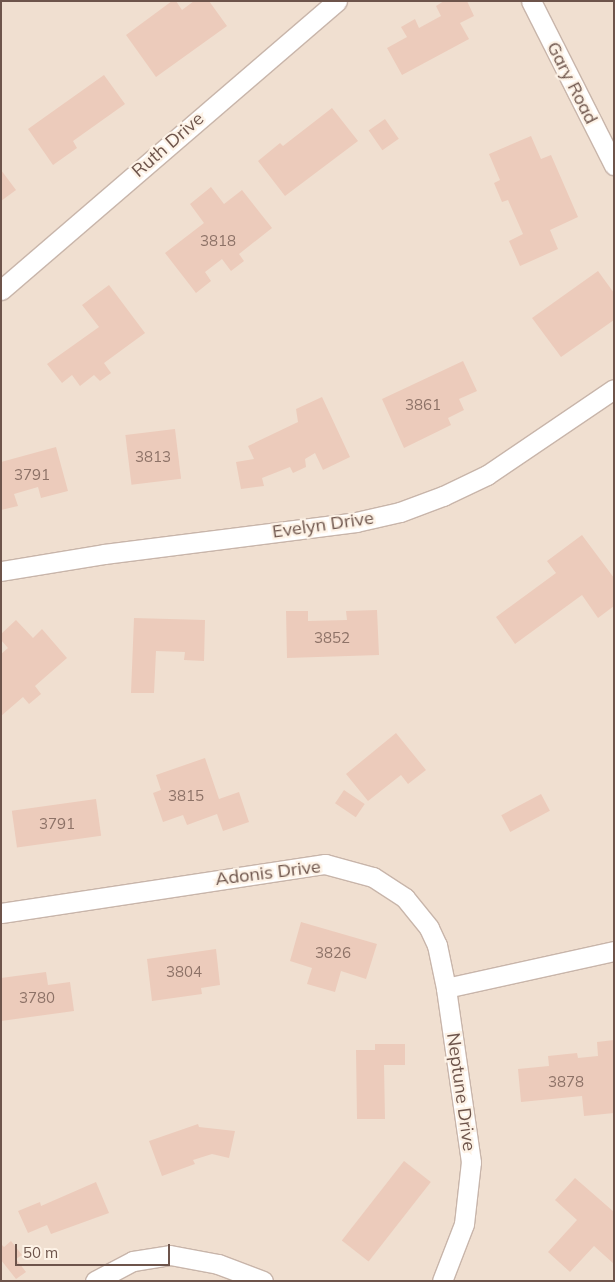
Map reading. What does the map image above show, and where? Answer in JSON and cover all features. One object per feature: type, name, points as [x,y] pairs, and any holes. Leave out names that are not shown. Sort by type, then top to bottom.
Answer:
[{"type":"street","name":"Ruth Drive","points":[[1,290],[337,1]]},
{"type":"street","name":"Gary Road","points":[[531,1],[614,165]]},
{"type":"street","name":"Evelyn Drive","points":[[1,571],[104,554],[356,522],[400,512],[443,496],[487,474],[614,389]]},
{"type":"street","name":"Adonis Drive","points":[[1,913],[294,866],[340,866],[373,876],[390,886],[418,912],[437,945],[446,988]]},
{"type":"street","points":[[446,988],[614,950]]},
{"type":"street","name":"Neptune Drive","points":[[442,1281],[464,1224],[471,1162],[446,988]]},
{"type":"street","points":[[95,1281],[122,1265],[157,1255],[202,1260],[263,1281]]},
{"type":"shaded area","points":[[1,1],[614,1],[614,1281],[1,1281]]},
{"type":"building","points":[[172,1],[176,1],[182,10],[194,1],[209,1],[227,26],[156,77],[126,35]]},
{"type":"building","points":[[444,1],[467,1],[474,16],[460,23],[469,39],[402,75],[387,48],[407,37],[401,27],[415,19],[419,28],[441,16],[436,6]]},
{"type":"building","points":[[104,75],[125,104],[73,141],[77,148],[53,165],[28,129]]},
{"type":"building","points":[[332,108],[358,141],[285,196],[258,161],[280,143],[283,146]]},
{"type":"building","points":[[385,119],[399,139],[382,150],[369,130]]},
{"type":"building","points":[[531,136],[541,159],[551,155],[578,217],[550,230],[558,249],[520,266],[509,241],[523,234],[508,200],[502,202],[494,183],[500,180],[489,154]]},
{"type":"building","points":[[1,170],[16,190],[1,201]]},
{"type":"building","points":[[211,187],[224,204],[242,190],[272,228],[239,254],[244,261],[231,271],[222,259],[205,272],[211,281],[196,293],[165,253],[204,223],[190,204]]},
{"type":"building","points":[[598,271],[614,293],[614,320],[561,357],[532,318]]},
{"type":"building","points":[[109,285],[145,333],[104,363],[111,373],[100,381],[94,375],[80,386],[72,375],[62,383],[47,364],[99,327],[82,305]]},
{"type":"building","points":[[463,361],[477,391],[459,399],[464,410],[448,418],[451,425],[404,448],[382,399]]},
{"type":"building","points":[[322,397],[350,457],[323,470],[315,453],[305,459],[306,467],[293,473],[290,467],[262,478],[264,486],[241,489],[236,462],[254,459],[248,446],[298,422],[296,409]]},
{"type":"building","points":[[175,429],[181,479],[131,485],[125,435]]},
{"type":"building","points":[[56,447],[68,491],[41,498],[38,487],[14,494],[18,506],[1,510],[1,462]]},
{"type":"building","points":[[582,535],[614,578],[614,606],[598,618],[582,595],[515,644],[496,617],[556,573],[547,561]]},
{"type":"building","points":[[377,610],[379,655],[287,658],[286,611],[308,611],[308,621],[347,620],[346,611]]},
{"type":"building","points":[[134,618],[205,620],[204,661],[184,660],[185,652],[156,651],[154,693],[131,693]]},
{"type":"building","points":[[16,620],[33,638],[42,629],[67,658],[35,686],[41,694],[29,704],[23,697],[1,716],[1,654],[8,648],[1,640],[1,634]]},
{"type":"building","points":[[396,733],[426,770],[408,784],[401,775],[368,801],[346,774]]},
{"type":"building","points":[[205,758],[219,799],[239,792],[249,822],[223,831],[217,814],[187,825],[183,815],[163,822],[153,793],[161,790],[156,775]]},
{"type":"building","points":[[344,790],[365,804],[356,817],[335,803]]},
{"type":"building","points":[[541,794],[550,811],[510,832],[501,815]]},
{"type":"building","points":[[96,799],[101,836],[17,847],[12,811]]},
{"type":"building","points":[[301,922],[377,944],[366,979],[341,971],[335,992],[307,984],[312,968],[290,961]]},
{"type":"building","points":[[216,949],[220,985],[201,988],[202,994],[152,1001],[147,959]]},
{"type":"building","points":[[46,972],[48,985],[70,982],[74,1011],[1,1021],[1,978]]},
{"type":"building","points":[[614,1040],[614,1113],[584,1116],[582,1096],[521,1102],[518,1069],[549,1066],[548,1056],[577,1053],[578,1058],[598,1056],[597,1042]]},
{"type":"building","points":[[375,1044],[405,1044],[405,1065],[384,1065],[385,1119],[357,1119],[356,1050],[375,1050]]},
{"type":"building","points":[[198,1124],[199,1127],[235,1131],[229,1158],[212,1154],[193,1160],[195,1164],[162,1176],[149,1141]]},
{"type":"building","points":[[404,1161],[431,1182],[369,1262],[342,1241]]},
{"type":"building","points":[[575,1178],[614,1212],[614,1264],[594,1246],[570,1272],[548,1252],[577,1220],[555,1200]]},
{"type":"building","points":[[96,1182],[109,1213],[51,1234],[47,1225],[28,1233],[18,1211],[40,1202],[41,1206]]},
{"type":"building","points":[[11,1241],[22,1255],[16,1259],[26,1272],[16,1279],[1,1260],[1,1244],[4,1247]]}]
